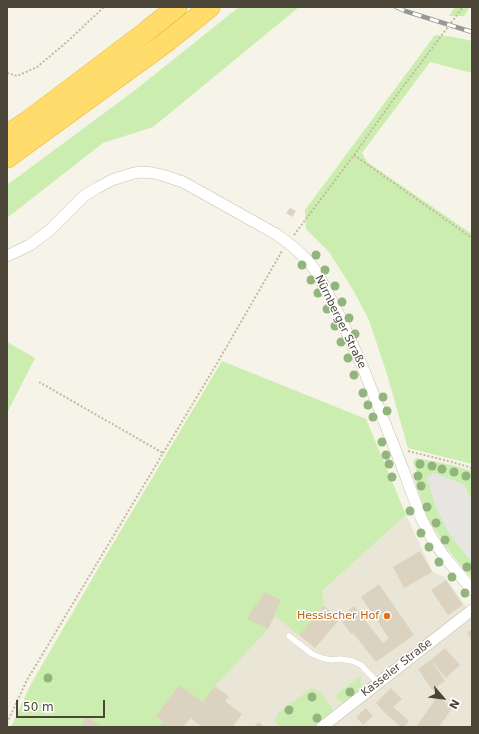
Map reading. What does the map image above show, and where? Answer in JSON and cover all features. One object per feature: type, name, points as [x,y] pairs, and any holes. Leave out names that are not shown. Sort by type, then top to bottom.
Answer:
[{"type":"highway","points":[[7,135],[28,121],[177,7]]},
{"type":"highway","points":[[7,158],[165,43],[210,7]]},
{"type":"street","name":"Nürnberger Straße","points":[[7,256],[30,245],[50,230],[84,196],[112,180],[134,173],[143,172],[162,175],[183,182],[276,234],[303,256],[320,276],[363,368],[421,518],[431,538],[472,590]]},
{"type":"street","name":"Kasseler Straße","points":[[322,727],[472,610]]},
{"type":"lane","points":[[289,636],[312,654],[331,660],[340,659],[352,661],[361,665],[378,683]]},
{"type":"path","points":[[7,73],[17,76],[37,67],[68,41],[104,7]]},
{"type":"path","points":[[7,723],[27,680],[220,360],[287,242],[299,229],[463,7]]},
{"type":"path","points":[[354,155],[472,238]]},
{"type":"path","points":[[39,382],[163,453]]},
{"type":"path","points":[[405,450],[472,468]]},
{"type":"shaded area","points":[[434,473],[463,484],[472,501],[472,562],[449,533],[435,505],[427,477]]},
{"type":"shaded area","points":[[406,515],[433,572],[445,577],[472,613],[472,727],[11,727],[31,684],[39,684],[322,591]]},
{"type":"green space","points":[[239,7],[299,7],[153,127],[103,143],[7,218],[7,185],[134,91]]},
{"type":"green space","points":[[455,7],[470,7],[464,16],[449,16]]},
{"type":"green space","points":[[435,35],[472,41],[472,73],[430,62],[362,153],[367,162],[472,234],[472,464],[408,448],[387,374],[369,320],[352,288],[329,252],[306,229],[305,210]]},
{"type":"green space","points":[[7,342],[35,358],[7,413]]},
{"type":"green space","points":[[222,361],[366,419],[406,515],[322,591],[324,606],[299,635],[275,616],[268,629],[215,686],[203,702],[179,686],[156,716],[163,722],[159,727],[11,727],[31,684]]},
{"type":"green space","points":[[416,458],[452,465],[472,471],[472,501],[463,484],[435,505],[449,533],[472,562],[472,579],[449,551],[426,515],[413,474],[417,472],[413,462]]},
{"type":"green space","points":[[360,676],[360,683],[362,687],[344,702],[338,700],[335,696]]},
{"type":"green space","points":[[312,688],[321,692],[333,710],[332,713],[313,727],[279,727],[275,721],[278,713]]},
{"type":"building","points":[[290,208],[296,211],[292,217],[286,213]]},
{"type":"building","points":[[420,551],[432,572],[404,588],[393,567]]},
{"type":"building","points":[[446,580],[463,605],[448,615],[431,590]]},
{"type":"building","points":[[379,584],[414,635],[376,662],[340,619],[315,648],[299,635],[324,606],[339,618],[354,606],[383,643],[389,638],[361,597]]},
{"type":"building","points":[[264,592],[281,600],[268,629],[247,619]]},
{"type":"building","points":[[472,630],[472,643],[467,632]]},
{"type":"building","points":[[445,648],[460,665],[446,678],[431,660]]},
{"type":"building","points":[[431,660],[445,681],[432,690],[418,669]]},
{"type":"building","points":[[179,685],[203,702],[215,686],[229,697],[225,701],[242,714],[233,726],[234,727],[202,727],[191,718],[183,727],[159,727],[163,722],[156,716]]},
{"type":"building","points":[[391,688],[402,699],[393,707],[409,721],[404,727],[401,727],[376,703]]},
{"type":"building","points":[[437,697],[453,707],[439,727],[416,727]]},
{"type":"building","points":[[366,708],[373,716],[363,725],[356,717]]},
{"type":"building","points":[[86,717],[102,727],[78,727],[79,725],[81,726]]},
{"type":"building","points":[[259,722],[264,727],[253,727]]},
{"type":"railway","points":[[396,7],[472,32]]},
{"type":"place","name":"Hessischer Hof","points":[[387,616]]}]
